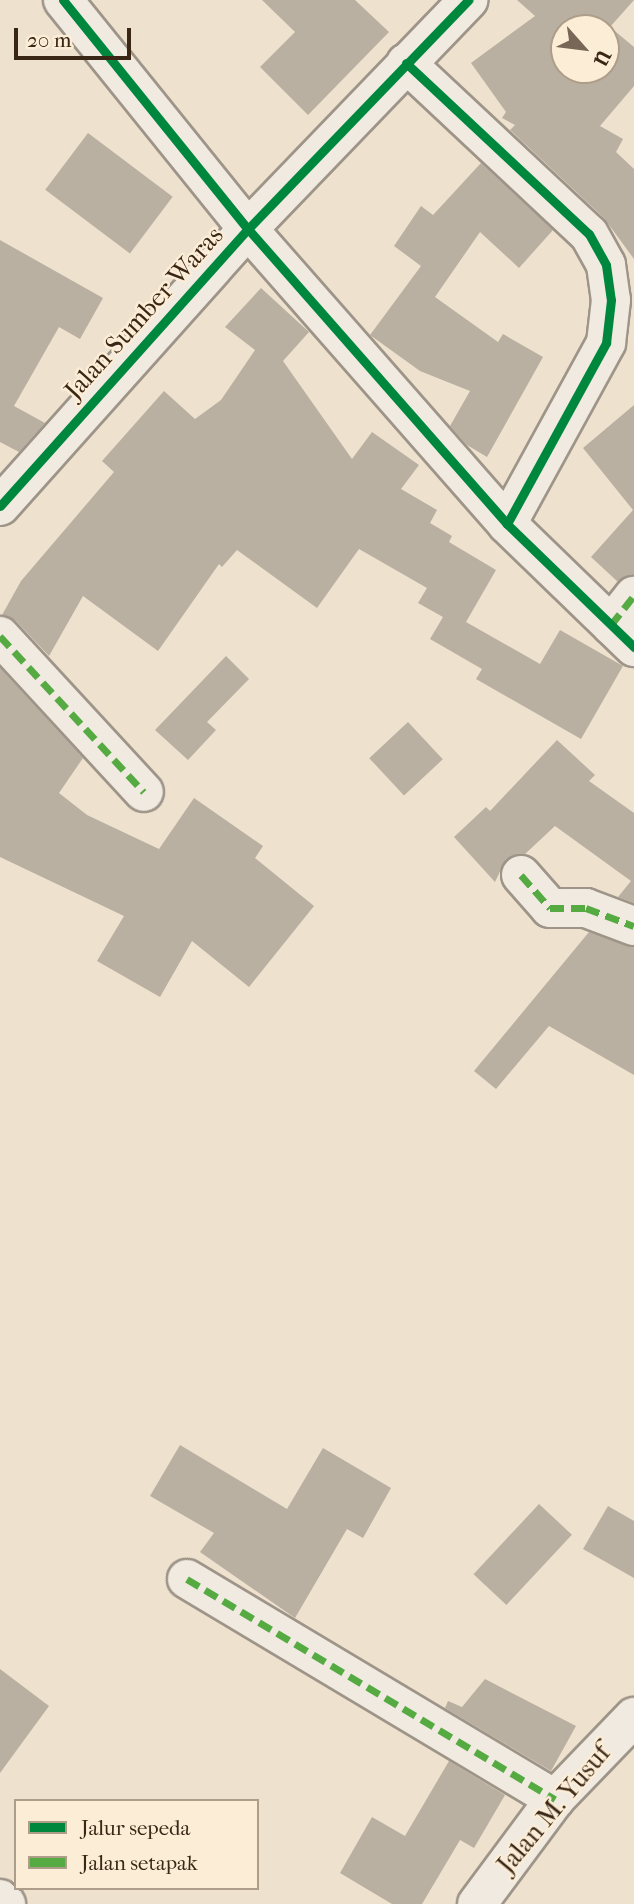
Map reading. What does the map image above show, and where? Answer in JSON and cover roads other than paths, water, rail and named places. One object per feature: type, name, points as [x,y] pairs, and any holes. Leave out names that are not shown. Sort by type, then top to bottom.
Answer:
[{"type":"street","points":[[63,0],[248,229],[507,524],[626,623]]},
{"type":"street","name":"Jalan Sumber Waras","points":[[0,506],[248,229],[468,0]]},
{"type":"street","points":[[406,63],[589,234],[606,265],[611,300],[606,343],[507,524]]},
{"type":"street","points":[[0,636],[145,792]]},
{"type":"street","points":[[521,875],[550,908],[586,908],[634,926]]},
{"type":"street","points":[[187,1579],[555,1799]]},
{"type":"street","name":"Jalan M. Yusuf","points":[[477,1904],[555,1799],[634,1717]]},
{"type":"street","points":[[0,1899],[6,1904]]}]
